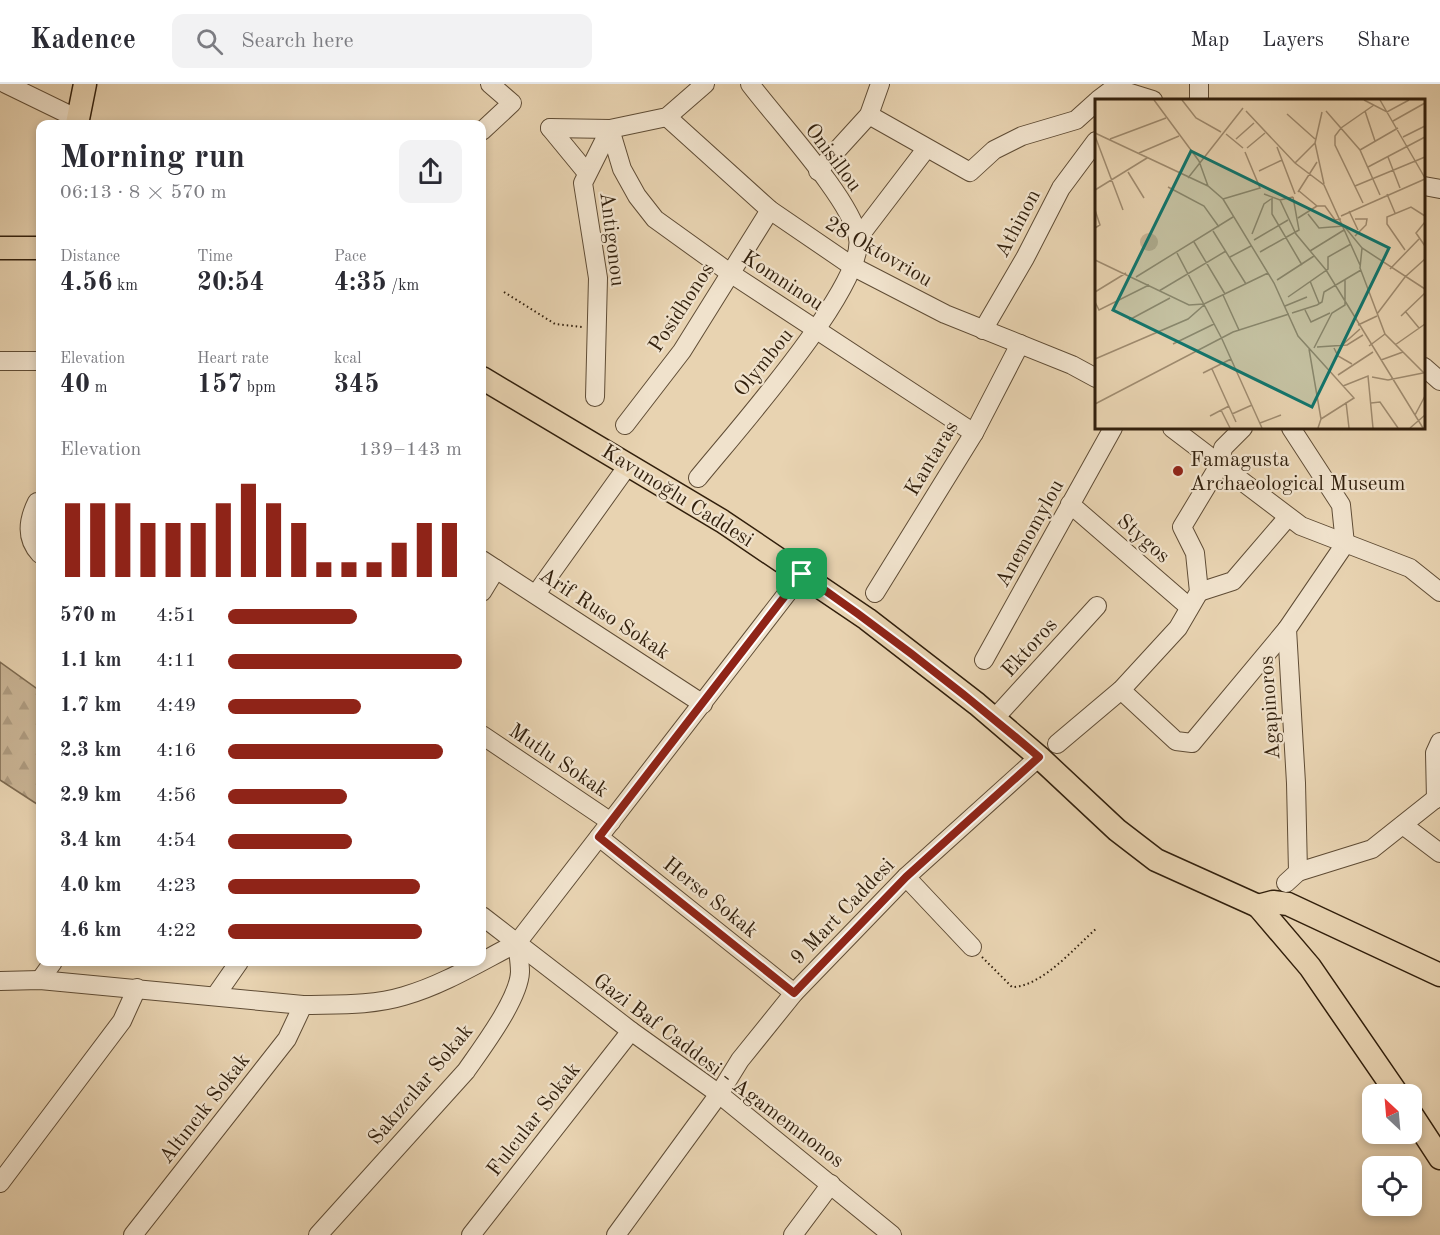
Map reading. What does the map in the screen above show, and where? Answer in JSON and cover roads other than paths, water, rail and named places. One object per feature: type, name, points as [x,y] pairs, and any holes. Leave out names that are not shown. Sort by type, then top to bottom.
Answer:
[{"type":"main road","points":[[80,120],[85,84]]},
{"type":"main road","points":[[0,248],[36,248]]},
{"type":"main road","name":"Kavunoğlu Caddesi","points":[[486,380],[629,464],[802,574],[867,619],[994,718],[1048,750],[1117,830],[1156,860],[1258,906],[1273,902],[1288,904],[1440,975]]},
{"type":"main road","points":[[1258,906],[1310,967],[1390,1084]]},
{"type":"main road","points":[[1422,1130],[1440,1158]]},
{"type":"street","points":[[6,84],[74,120]]},
{"type":"street","points":[[486,127],[512,103],[490,84]]},
{"type":"street","points":[[587,173],[550,128],[610,129],[667,117],[705,84]]},
{"type":"street","name":"Onisillou","points":[[750,84],[840,198],[858,238]]},
{"type":"street","points":[[818,171],[869,115],[880,84]]},
{"type":"street","points":[[1100,99],[1114,91],[1148,99]]},
{"type":"street","points":[[869,115],[970,172],[994,150],[1022,136],[1076,120],[1095,103]]},
{"type":"street","name":"28 Oktovriou","points":[[667,117],[770,210],[852,266],[945,314],[1095,378]]},
{"type":"street","name":"Antigonou","points":[[595,397],[598,278],[583,183],[610,129]]},
{"type":"street","name":"Komninou","points":[[610,129],[622,169],[655,219],[730,273],[819,329],[974,433]]},
{"type":"street","name":"Athinon","points":[[983,330],[1025,258],[1061,188],[1095,142]]},
{"type":"street","points":[[852,266],[858,238],[926,149]]},
{"type":"street","points":[[1425,186],[1440,189]]},
{"type":"street","name":"Posidhonos","points":[[625,425],[682,351],[770,210]]},
{"type":"street","name":"Olymbou","points":[[698,478],[819,329],[852,266]]},
{"type":"street","name":"Kantaras","points":[[875,593],[974,433],[1020,344]]},
{"type":"street","points":[[0,361],[36,361]]},
{"type":"street","points":[[1425,368],[1440,381]]},
{"type":"street","name":"Anemomylou","points":[[984,660],[1112,429]]},
{"type":"street","points":[[1173,429],[1301,526],[1410,568],[1440,592]]},
{"type":"street","points":[[1242,429],[1223,448],[1220,464],[1182,527],[1194,553],[1194,599],[1233,581],[1288,517]]},
{"type":"street","points":[[1291,429],[1341,505],[1345,544]]},
{"type":"street","points":[[536,594],[629,464]]},
{"type":"street","name":"Stygos","points":[[1070,504],[1194,599]]},
{"type":"street","points":[[36,506],[30,516],[28,533],[36,547]]},
{"type":"street","name":"Agapinoros","points":[[1345,544],[1287,629],[1296,783],[1292,878],[1372,849],[1402,825]]},
{"type":"street","name":"Arif Ruso Sokak","points":[[489,564],[703,705]]},
{"type":"street","points":[[486,959],[517,943],[802,574]]},
{"type":"street","name":"9 Mart Caddesi","points":[[616,1235],[719,1094],[740,1060],[794,993],[906,877],[1048,750],[1121,690],[1178,628],[1194,599]]},
{"type":"street","name":"Ektoros","points":[[994,718],[1097,606]]},
{"type":"street","points":[[1121,690],[1176,741],[1192,743],[1287,629]]},
{"type":"street","name":"Mutlu Sokak","points":[[486,738],[611,822]]},
{"type":"street","points":[[1440,742],[1435,753],[1438,797],[1402,825],[1440,852]]},
{"type":"street","name":"Herse Sokak","points":[[599,837],[794,993]]},
{"type":"street","points":[[906,877],[972,947]]},
{"type":"street","name":"Gazi Baf Caddesi - Agamemnonos","points":[[486,919],[631,1031],[719,1094],[892,1235]]},
{"type":"street","name":"Sakızcılar Sokak","points":[[318,1235],[466,1071],[486,1043],[508,1007],[520,974],[517,943]]},
{"type":"street","points":[[40,980],[50,966]]},
{"type":"street","points":[[216,995],[236,966]]},
{"type":"street","points":[[0,981],[40,980],[303,1005],[375,1002],[402,997],[426,989],[472,966]]},
{"type":"street","points":[[0,1183],[122,1021],[137,988]]},
{"type":"street","name":"Altıncık Sokak","points":[[133,1235],[287,1039],[303,1005]]},
{"type":"street","name":"Fulcular Sokak","points":[[471,1235],[631,1031]]},
{"type":"street","points":[[793,1235],[831,1184]]},
{"type":"place","name":"Famagusta Archaeological Museum","points":[[1178,471]]}]
